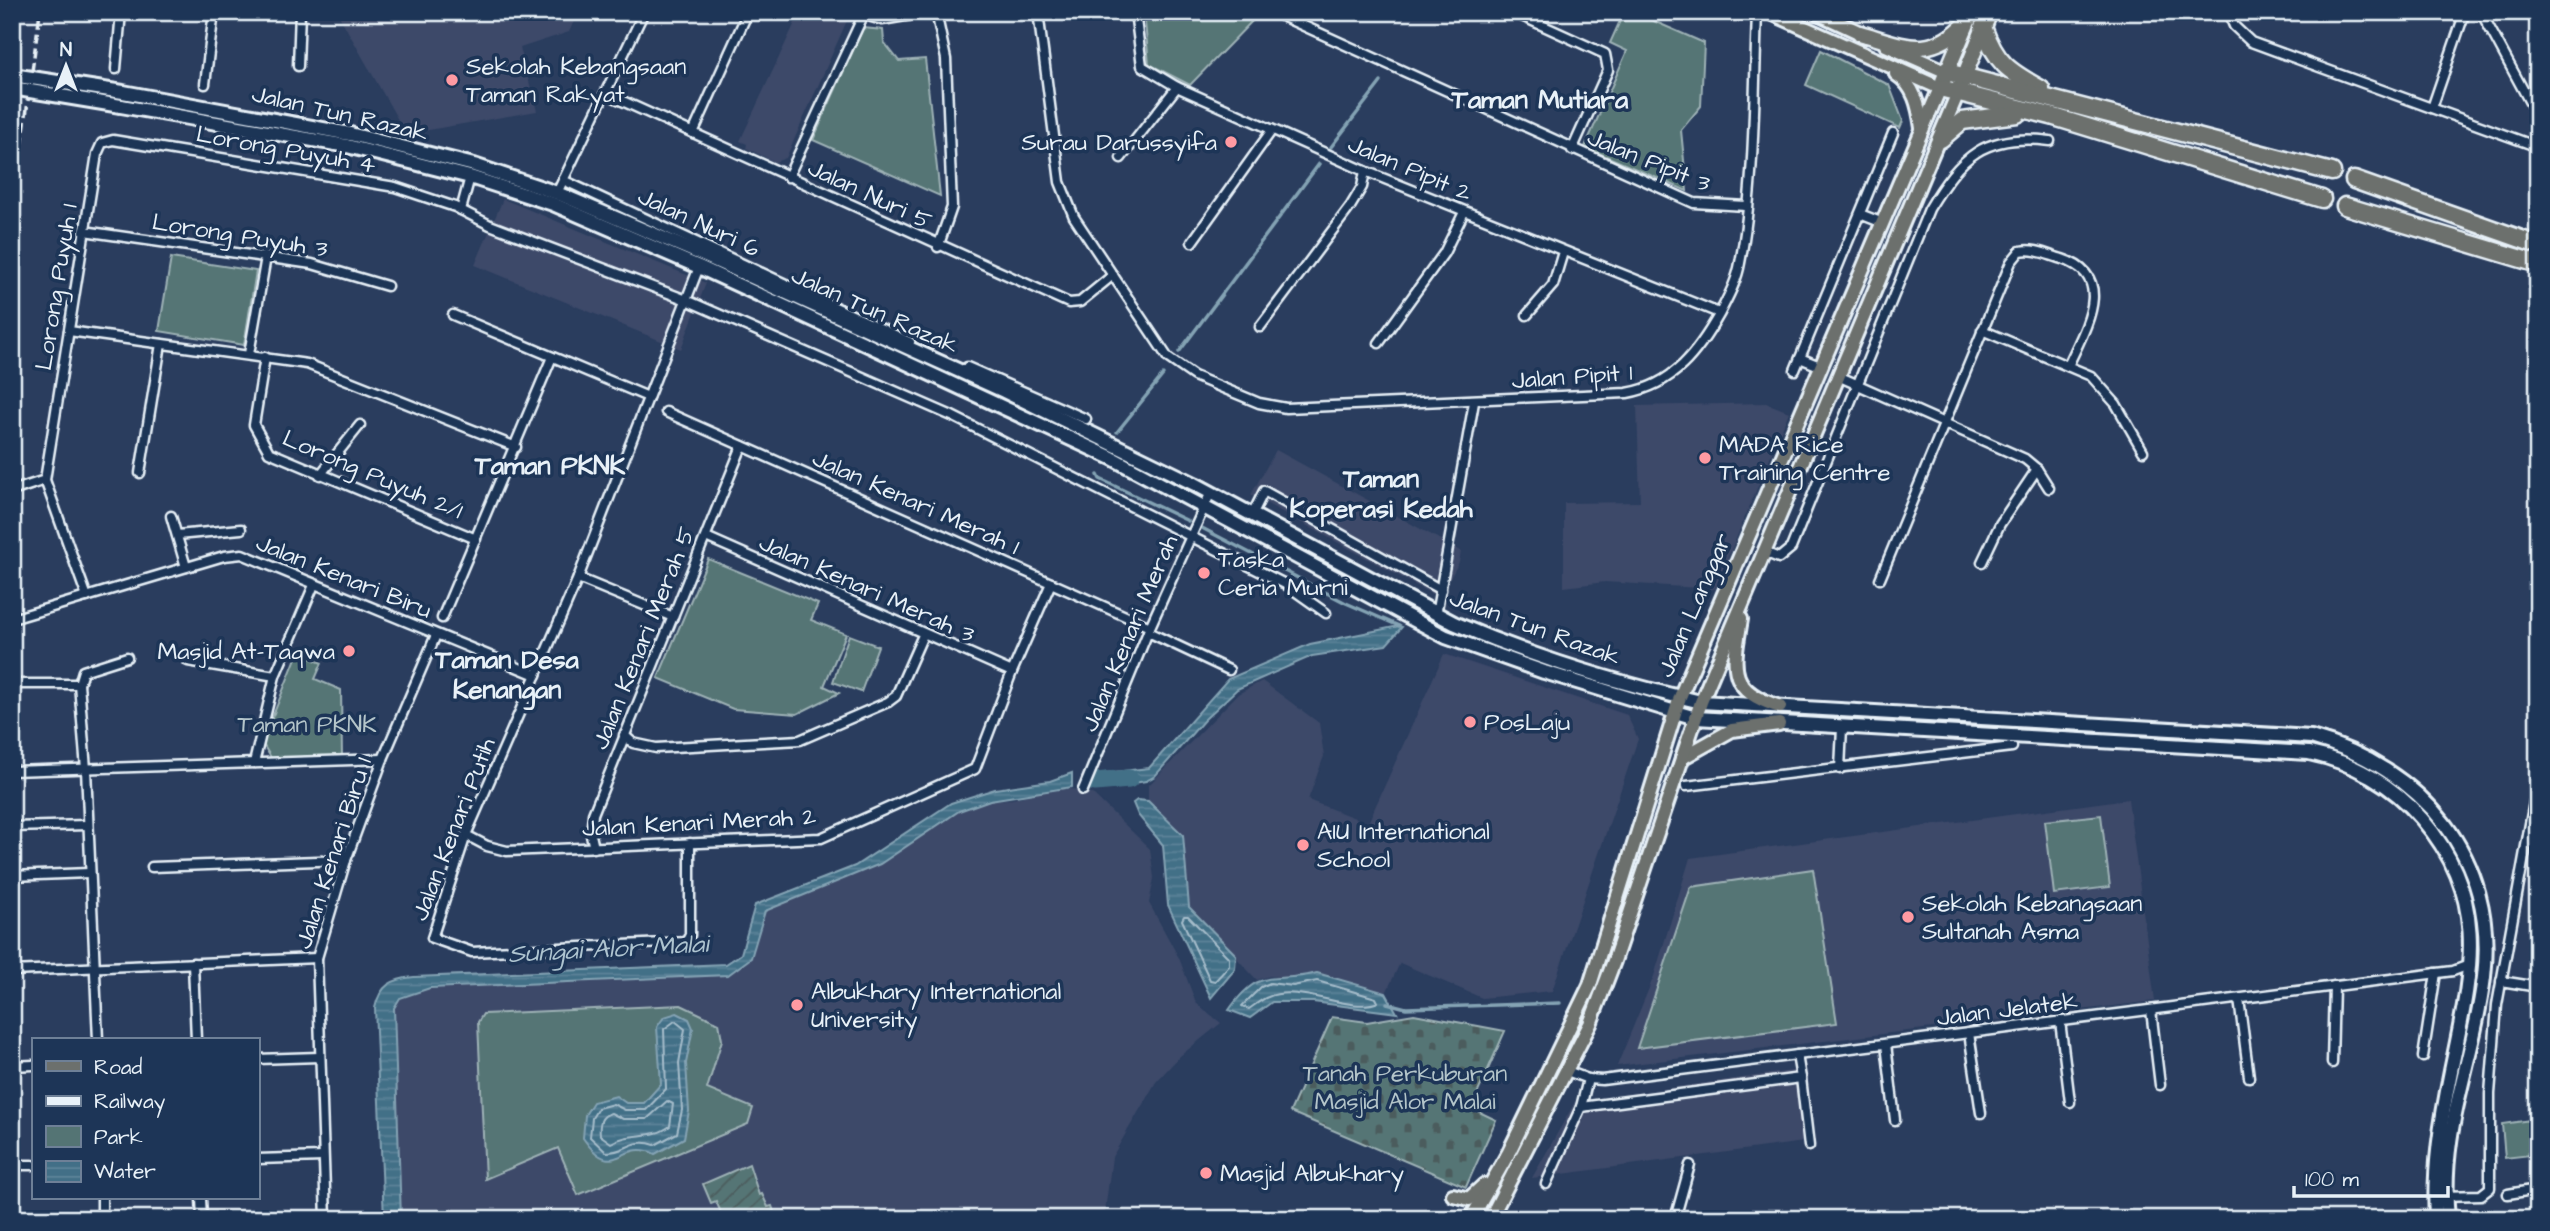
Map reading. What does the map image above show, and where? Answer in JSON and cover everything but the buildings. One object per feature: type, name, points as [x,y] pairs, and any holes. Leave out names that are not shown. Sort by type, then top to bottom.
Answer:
[{"type":"highway","points":[[1860,33],[1910,48],[1925,49],[1941,44],[1978,18],[1992,52],[2009,71],[2057,98]]},
{"type":"highway","name":"Jalan Langgar","points":[[1940,89],[1978,18]]},
{"type":"highway","name":"Jalan Langgar","points":[[1958,95],[1978,18]]},
{"type":"highway","points":[[1947,72],[2057,98],[2332,172]]},
{"type":"highway","points":[[1940,89],[2051,116],[2322,199]]},
{"type":"highway","points":[[1941,138],[1962,121],[2006,115],[2051,116]]},
{"type":"highway","points":[[2354,180],[2538,245]]},
{"type":"highway","points":[[2345,206],[2538,264]]},
{"type":"main road","points":[[1769,12],[1940,89]]},
{"type":"main road","points":[[1816,12],[1947,72]]},
{"type":"main road","points":[[1862,56],[1906,82],[1920,108],[1923,132]]},
{"type":"main road","name":"Jalan Tun Razak","points":[[12,75],[123,92],[350,134],[474,165],[557,193],[1070,418],[1436,615],[1549,659],[1680,697],[1701,702],[2311,737],[2349,749],[2399,777],[2440,817],[2461,850],[2476,885],[2484,922],[2484,981],[2453,1115],[2441,1196]]},
{"type":"main road","name":"Jalan Tun Razak","points":[[12,88],[275,131],[470,177],[604,224],[997,404],[1205,505],[1446,637],[1544,672],[1675,712],[1696,718],[1779,724],[2309,753],[2343,762],[2390,789],[2417,813],[2439,841],[2462,889],[2472,942],[2472,963],[2440,1135],[2441,1196]]},
{"type":"main road","name":"Jalan Langgar","points":[[1471,1219],[1508,1154],[1590,985],[1680,697],[1940,89]]},
{"type":"main road","name":"Jalan Langgar","points":[[1490,1219],[1567,1071],[1611,971],[1701,702],[1764,552],[1844,382],[1958,95]]},
{"type":"main road","points":[[1816,380],[1827,374],[1844,382]]},
{"type":"main road","points":[[1744,598],[1735,653],[1737,678],[1756,700],[1780,707]]},
{"type":"main road","points":[[1682,759],[1732,730],[1779,724]]},
{"type":"main road","points":[[1453,1195],[1462,1199],[1475,1197],[1508,1154]]},
{"type":"main road","points":[[2436,1219],[2441,1196]]},
{"type":"main road","points":[[2441,1196],[2448,1219]]},
{"type":"street","points":[[116,69],[121,12]]},
{"type":"street","points":[[205,84],[214,12]]},
{"type":"street","points":[[298,66],[300,12]]},
{"type":"street","points":[[557,193],[607,94],[644,12]]},
{"type":"street","points":[[693,133],[748,12]]},
{"type":"street","points":[[789,177],[858,14],[882,20],[929,12]]},
{"type":"street","points":[[936,12],[946,59],[952,207],[938,247]]},
{"type":"street","name":"Jalan Pipit 1","points":[[1038,12],[1062,193],[1074,217],[1168,358],[1177,365],[1259,403],[1297,408],[1627,393],[1653,387],[1688,363],[1719,313],[1740,263],[1746,206],[1757,12]]},
{"type":"street","name":"Jalan Pipit 2","points":[[1135,12],[1142,66],[1177,88],[1464,212],[1719,313]]},
{"type":"street","name":"Jalan Pipit 3","points":[[1273,12],[1572,150],[1694,203],[1746,206]]},
{"type":"street","points":[[1513,12],[1605,54],[1608,61],[1608,70],[1572,150]]},
{"type":"street","points":[[2228,12],[2234,26],[2251,41],[2536,146],[2533,108],[2481,12]]},
{"type":"street","points":[[2432,108],[2465,12]]},
{"type":"street","points":[[1121,158],[1177,88]]},
{"type":"street","name":"Jalan Nuri 5","points":[[607,94],[938,247],[1069,303],[1080,302],[1113,275]]},
{"type":"street","points":[[1192,242],[1272,130]]},
{"type":"street","points":[[1795,370],[1893,133]]},
{"type":"street","name":"Lorong Puyuh 4","points":[[102,143],[113,140],[396,187],[461,210],[490,225],[684,299],[952,416],[1285,584],[1326,613]]},
{"type":"street","points":[[1764,552],[1779,558],[1791,548],[1844,382],[1929,209],[1950,175],[1979,148],[2001,141],[2050,141]]},
{"type":"street","name":"Lorong Puyuh 1","points":[[87,597],[45,480],[97,154],[102,143]]},
{"type":"street","points":[[1260,327],[1350,207],[1362,187],[1366,171]]},
{"type":"street","points":[[461,210],[470,177]]},
{"type":"street","name":"Jalan Nuri 6","points":[[563,180],[1070,418],[1086,419]]},
{"type":"street","points":[[1379,343],[1444,253],[1464,212]]},
{"type":"street","points":[[1860,214],[1883,223]]},
{"type":"street","name":"Lorong Puyuh 3","points":[[84,231],[334,268],[387,286]]},
{"type":"street","points":[[1880,579],[1943,421],[2011,262],[2020,251],[2036,251],[2079,265],[2092,288],[2093,301],[2088,322],[2067,366]]},
{"type":"street","points":[[1527,315],[1553,285],[1563,252]]},
{"type":"street","points":[[249,354],[267,257]]},
{"type":"street","name":"Jalan Kenari Putih","points":[[690,843],[690,935],[686,942],[472,952],[432,938],[466,835],[578,578],[684,299],[699,267]]},
{"type":"street","points":[[453,315],[648,397]]},
{"type":"street","points":[[1982,330],[2091,376],[2106,391],[2143,451]]},
{"type":"street","points":[[69,331],[249,354],[325,370],[516,447]]},
{"type":"street","points":[[140,473],[161,344]]},
{"type":"street","name":"Lorong Puyuh 2/1","points":[[265,357],[254,425],[257,436],[269,452],[477,539]]},
{"type":"street","points":[[442,618],[552,357]]},
{"type":"street","points":[[1800,358],[1822,367]]},
{"type":"street","points":[[1844,382],[1943,421],[2025,459],[2037,469],[2049,488]]},
{"type":"street","points":[[1436,615],[1474,402]]},
{"type":"street","name":"Jalan Kenari Merah 1","points":[[666,412],[1051,583],[1229,670]]},
{"type":"street","points":[[320,475],[360,425]]},
{"type":"street","name":"Jalan Kenari Merah 5","points":[[594,848],[591,835],[593,814],[742,446]]},
{"type":"street","points":[[1982,562],[2006,514],[2037,469]]},
{"type":"street","points":[[12,491],[45,480]]},
{"type":"street","points":[[1252,515],[1264,491],[1441,590]]},
{"type":"street","name":"Jalan Kenari Merah","points":[[1083,790],[1149,629],[1211,492]]},
{"type":"street","points":[[171,516],[186,567]]},
{"type":"street","points":[[177,535],[241,529]]},
{"type":"street","name":"Jalan Kenari Merah 3","points":[[706,537],[1012,673]]},
{"type":"street","name":"Jalan Kenari Biru","points":[[12,619],[186,567],[242,554],[536,675]]},
{"type":"street","points":[[578,578],[673,617]]},
{"type":"street","name":"Jalan Kenari Merah 2","points":[[466,835],[501,851],[821,838],[975,769],[1051,583]]},
{"type":"street","points":[[254,763],[275,676],[314,584]]},
{"type":"street","name":"Jalan Kenari Biru 1","points":[[326,1219],[317,958],[346,860],[383,759],[436,635]]},
{"type":"street","points":[[624,735],[633,743],[656,748],[800,740],[888,702],[896,695],[923,635]]},
{"type":"street","points":[[98,1038],[86,769],[79,684],[83,671],[127,657]]},
{"type":"street","points":[[188,661],[275,676]]},
{"type":"street","points":[[12,684],[79,684]]},
{"type":"street","points":[[1840,769],[1842,728]]},
{"type":"street","points":[[1686,786],[2012,747]]},
{"type":"street","points":[[12,771],[383,759]]},
{"type":"street","points":[[2441,1196],[2481,1195],[2490,1188],[2491,1064],[2501,981],[2538,780]]},
{"type":"street","points":[[12,827],[87,825]]},
{"type":"street","points":[[152,867],[346,860]]},
{"type":"street","points":[[12,876],[89,873]]},
{"type":"street","points":[[12,971],[317,958]]},
{"type":"street","points":[[192,963],[196,1038]]},
{"type":"street","name":"Jalan Jelatek","points":[[1567,1071],[1588,1079],[1797,1055],[2453,971],[2472,963]]},
{"type":"street","name":"Jalan Jelatek","points":[[2453,971],[2470,978]]},
{"type":"street","points":[[2423,1057],[2436,973]]},
{"type":"street","points":[[2501,981],[2538,987]]},
{"type":"street","points":[[2332,1063],[2334,986]]},
{"type":"street","points":[[2239,999],[2249,1077]]},
{"type":"street","points":[[2151,1010],[2160,1085]]},
{"type":"street","points":[[2060,1021],[2070,1102]]},
{"type":"street","points":[[1969,1033],[1981,1113]]},
{"type":"street","points":[[1886,1044],[1895,1120]]},
{"type":"street","points":[[1797,1055],[1808,1146]]},
{"type":"street","points":[[259,1059],[319,1057]]},
{"type":"street","points":[[12,1066],[32,1065]]},
{"type":"street","points":[[1581,1107],[1801,1078]]},
{"type":"street","points":[[1546,1184],[1581,1107],[1588,1079]]},
{"type":"street","points":[[259,1159],[323,1157]]},
{"type":"street","points":[[12,1165],[32,1165]]},
{"type":"street","points":[[1675,1219],[1690,1166]]},
{"type":"street","points":[[2508,1194],[2538,1189]]},
{"type":"street","points":[[102,1200],[102,1219]]},
{"type":"street","points":[[201,1200],[202,1219]]},
{"type":"shaded area","name":"Sekolah Kebangsaan Taman Rakyat","points":[[337,12],[578,12],[569,32],[520,48],[537,111],[406,134]]},
{"type":"shaded area","points":[[800,12],[847,12],[849,16],[786,158],[775,162],[746,148],[747,144],[740,141]]},
{"type":"shaded area","points":[[503,199],[706,283],[681,349],[475,265]]},
{"type":"shaded area","name":"MADA Rice Training Centre","points":[[1766,403],[1789,412],[1715,589],[1605,582],[1564,587],[1564,503],[1640,502],[1637,406]]},
{"type":"shaded area","name":"Taman Koperasi Kedah","points":[[1276,450],[1461,551],[1459,562],[1439,598],[1251,495]]},
{"type":"shaded area","points":[[1444,654],[1627,715],[1638,739],[1552,991],[1482,998],[1400,963],[1386,993],[1317,973],[1293,980],[1270,976],[1257,980],[1189,907],[1183,835],[1148,801],[1148,786],[1238,694],[1262,681],[1319,723],[1324,756],[1308,800],[1368,823]]},
{"type":"shaded area","name":"Albukhary International University","points":[[1055,788],[1083,790],[1094,795],[1150,849],[1154,878],[1149,903],[1179,958],[1196,1003],[1221,1023],[1180,1056],[1156,1082],[1112,1157],[1104,1219],[401,1219],[394,1008],[400,998],[430,988],[728,975],[751,958],[765,911],[880,864],[959,811],[990,800],[1012,799]]},
{"type":"shaded area","name":"Sekolah Kebangsaan Sultanah Asma","points":[[2128,799],[2155,1001],[1617,1066],[1654,976],[1690,858]]},
{"type":"shaded area","points":[[1804,1069],[1811,1141],[1532,1178],[1575,1102]]},
{"type":"green space","points":[[1144,12],[1246,12],[1256,17],[1190,85],[1149,64]]},
{"type":"green space","points":[[1624,12],[1633,12],[1704,43],[1701,106],[1681,130],[1687,191],[1585,147],[1627,51],[1610,43]]},
{"type":"green space","points":[[863,28],[883,30],[884,42],[899,61],[925,59],[940,196],[813,140]]},
{"type":"green space","points":[[1821,50],[1889,85],[1903,121],[1900,128],[1806,85]]},
{"type":"green space","points":[[171,258],[256,271],[244,345],[159,331]]},
{"type":"green space","points":[[708,559],[818,604],[811,620],[846,634],[824,686],[839,693],[797,714],[733,709],[658,678]]},
{"type":"green space","points":[[849,635],[878,646],[861,692],[833,682]]},
{"type":"green space","name":"Taman PKNK","points":[[298,653],[322,663],[315,679],[341,690],[342,758],[272,759],[262,743]]},
{"type":"green space","points":[[2101,815],[2110,887],[2054,894],[2045,821]]},
{"type":"green space","points":[[1813,869],[1837,1023],[1637,1048],[1691,887]]},
{"type":"green space","points":[[681,1005],[719,1023],[722,1040],[707,1089],[753,1108],[748,1124],[578,1195],[558,1148],[485,1179],[478,1022],[483,1014]]},
{"type":"green space","name":"Tanah Perkuburan Masjid Alor Malai","points":[[1414,1014],[1505,1031],[1471,1108],[1496,1120],[1466,1187],[1290,1112],[1332,1017],[1367,1022]]},
{"type":"green space","points":[[2538,1119],[2538,1178],[2533,1178],[2530,1155],[2505,1158],[2502,1124]]},
{"type":"green space","points":[[749,1164],[759,1195],[762,1194],[768,1207],[772,1206],[774,1212],[757,1219],[718,1219],[722,1215],[716,1201],[711,1203],[703,1184]]},
{"type":"water","points":[[1402,627],[1386,645],[1312,656],[1237,689],[1204,720],[1155,776],[1146,781],[1102,788],[1105,773],[1149,768],[1228,679],[1310,644]]},
{"type":"water","points":[[1072,773],[1072,787],[990,800],[959,811],[880,864],[765,911],[751,958],[728,975],[430,988],[400,998],[394,1008],[401,1219],[384,1219],[375,1008],[380,994],[388,985],[399,979],[414,977],[726,964],[741,954],[755,905],[855,866],[951,803],[995,789],[1050,781]]},
{"type":"water","points":[[1137,800],[1148,801],[1183,835],[1189,907],[1236,955],[1235,969],[1211,998],[1168,905],[1163,845],[1138,815],[1133,803]]},
{"type":"water","points":[[1317,973],[1386,993],[1397,1013],[1313,1002],[1272,1002],[1250,1018],[1229,1010],[1240,996],[1259,981]]},
{"type":"water","points":[[677,1013],[689,1019],[693,1028],[686,1063],[689,1111],[684,1138],[655,1154],[643,1150],[611,1159],[603,1158],[583,1138],[585,1115],[593,1102],[616,1096],[626,1103],[644,1103],[661,1084],[657,1027],[664,1017]]},
{"type":"waterway","points":[[1331,147],[1381,82]]},
{"type":"waterway","points":[[1179,352],[1319,164]]},
{"type":"waterway","points":[[1117,432],[1163,375]]},
{"type":"waterway","points":[[1098,475],[1100,479],[1188,521]]},
{"type":"waterway","points":[[1202,528],[1346,603],[1399,626]]},
{"type":"waterway","name":"Sungai Alor Malai","points":[[1095,782],[1129,779]]},
{"type":"waterway","points":[[1387,1003],[1406,1008],[1560,1003]]},
{"type":"railway","points":[[12,220],[40,12]]},
{"type":"place","name":"Sekolah Kebangsaan Taman Rakyat","points":[[452,80]]},
{"type":"place","name":"Surau Darussyifa","points":[[1231,142]]},
{"type":"place","name":"MADA Rice Training Centre","points":[[1705,458]]},
{"type":"place","name":"Taska Ceria Murni","points":[[1204,573]]},
{"type":"place","name":"Masjid At-Taqwa","points":[[349,651]]},
{"type":"place","name":"PosLaju","points":[[1470,722]]},
{"type":"place","name":"AIU International School","points":[[1303,845]]},
{"type":"place","name":"Sekolah Kebangsaan Sultanah Asma","points":[[1908,917]]},
{"type":"place","name":"Albukhary International University","points":[[797,1005]]},
{"type":"place","name":"Masjid Albukhary","points":[[1206,1173]]},
{"type":"district","name":"Taman Mutiara","points":[[1540,99]]},
{"type":"district","name":"Taman PKNK","points":[[550,465]]},
{"type":"district","name":"Taman Koperasi Kedah","points":[[1381,493]]},
{"type":"district","name":"Taman Desa Kenangan","points":[[507,674]]}]
